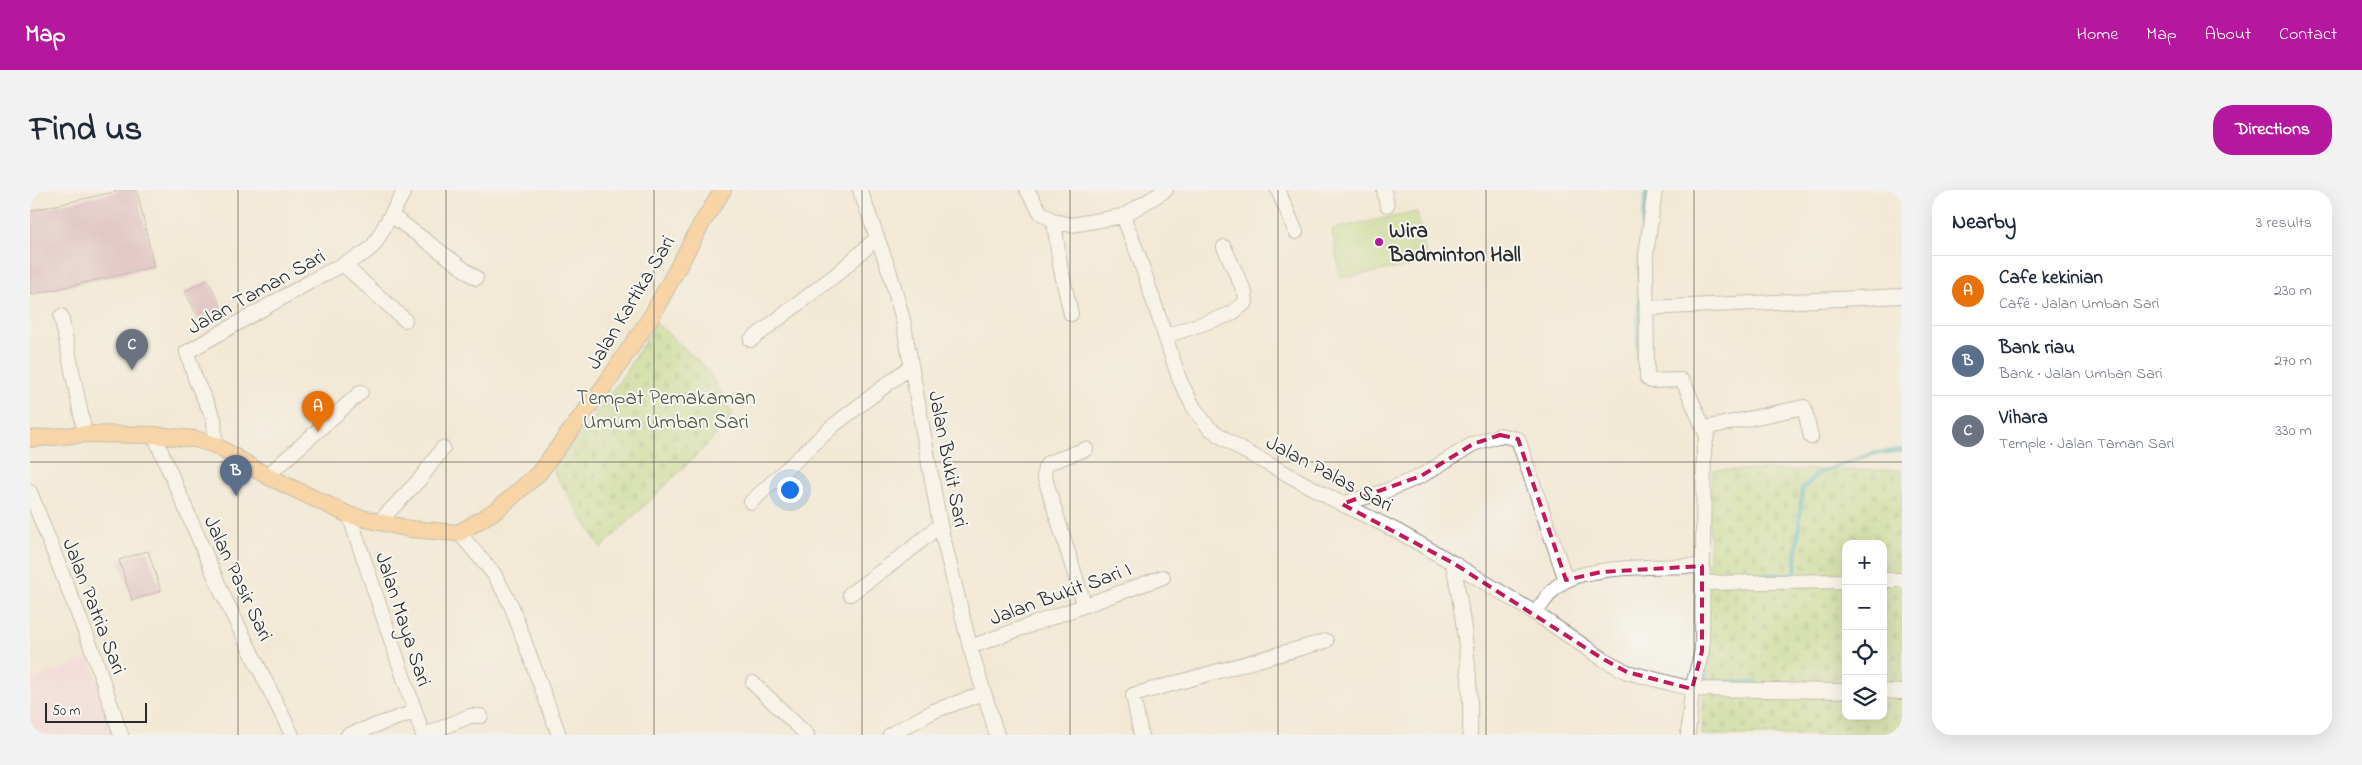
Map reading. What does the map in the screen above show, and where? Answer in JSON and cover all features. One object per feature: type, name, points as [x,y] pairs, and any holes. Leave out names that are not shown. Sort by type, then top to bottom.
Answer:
[{"type":"main road","name":"Jalan Kartika Sari","points":[[459,533],[498,510],[538,474],[605,385],[651,317],[702,223],[723,190]]},
{"type":"main road","points":[[30,439],[85,434],[154,435],[195,439],[215,445],[267,476],[349,515],[410,529],[459,533]]},
{"type":"street","name":"Jalan Taman Sari","points":[[215,445],[214,419],[196,381],[187,352],[315,278],[365,253],[374,245],[405,190]]},
{"type":"street","name":"Jalan Bukit Sari","points":[[860,190],[876,239],[890,273],[912,366],[940,525],[970,647],[997,735]]},
{"type":"street","points":[[1028,190],[1041,213],[1054,221],[1071,225],[1124,216],[1166,190]]},
{"type":"street","points":[[1278,190],[1296,232]]},
{"type":"street","points":[[1384,190],[1387,205]]},
{"type":"street","points":[[1655,190],[1646,255],[1647,378],[1651,381],[1681,380],[1685,385],[1706,434]]},
{"type":"street","points":[[391,215],[476,278]]},
{"type":"street","name":"Jalan Palas Sari","points":[[1124,216],[1180,381],[1194,408],[1209,428],[1238,447],[1342,504],[1399,532],[1453,563],[1535,613],[1569,639],[1627,672],[1692,689],[1842,691]]},
{"type":"street","points":[[1054,221],[1060,265],[1071,314]]},
{"type":"street","points":[[751,340],[838,273],[876,239]]},
{"type":"street","points":[[1166,336],[1231,314],[1246,302],[1245,293],[1224,247]]},
{"type":"street","points":[[344,265],[405,320]]},
{"type":"street","points":[[1646,308],[1902,296]]},
{"type":"street","points":[[62,316],[85,434]]},
{"type":"street","points":[[751,502],[834,425],[912,366]]},
{"type":"street","points":[[267,476],[361,392]]},
{"type":"street","points":[[1688,735],[1692,689],[1702,651],[1704,449],[1706,434],[1709,427],[1715,424],[1804,408],[1811,437]]},
{"type":"street","name":"Jalan Pasir Sari","points":[[154,435],[223,595],[292,735]]},
{"type":"street","points":[[1342,504],[1383,492],[1421,476],[1473,444],[1500,435],[1518,439],[1566,580]]},
{"type":"street","points":[[378,523],[421,478],[443,448]]},
{"type":"street","points":[[1084,604],[1044,475],[1048,463],[1086,449]]},
{"type":"street","name":"Jalan Patria Sari","points":[[30,492],[93,652],[121,735]]},
{"type":"street","name":"Jalan Maya Sari","points":[[349,515],[414,712],[424,735]]},
{"type":"street","points":[[850,594],[905,554],[940,525]]},
{"type":"street","points":[[459,533],[494,574],[511,605],[559,735]]},
{"type":"street","points":[[1453,563],[1467,659],[1470,735]]},
{"type":"street","points":[[1535,613],[1558,585],[1566,580],[1601,572],[1702,566]]},
{"type":"street","name":"Jalan Bukit Sari I","points":[[970,647],[1084,604],[1163,577]]},
{"type":"street","points":[[1887,580],[1902,580]]},
{"type":"street","points":[[1703,583],[1842,581]]},
{"type":"street","points":[[1141,735],[1133,695],[1326,641]]},
{"type":"street","points":[[753,683],[807,735]]},
{"type":"street","points":[[1887,691],[1902,692]]},
{"type":"street","points":[[890,735],[934,711],[984,693]]},
{"type":"street","points":[[348,735],[414,712]]},
{"type":"street","points":[[424,735],[470,716],[481,716]]},
{"type":"highlighted area","points":[[1500,435],[1518,439],[1566,580],[1601,572],[1702,566],[1702,651],[1692,689],[1627,672],[1603,659],[1453,563],[1342,504],[1421,476],[1473,444]]},
{"type":"shaded area","points":[[90,658],[116,735],[30,735],[30,680]]},
{"type":"green space","name":"Wira Badminton Hall","points":[[1417,212],[1426,254],[1408,259],[1409,266],[1340,278],[1332,229]]},
{"type":"green space","name":"Tempat Pemakaman Umum Umban Sari","points":[[656,323],[706,368],[733,414],[712,440],[601,548],[553,471],[623,376]]},
{"type":"green space","points":[[1712,470],[1902,470],[1902,735],[1702,735]]},
{"type":"building","points":[[123,190],[137,190],[154,267],[30,295],[30,211]]},
{"type":"building","points":[[208,280],[222,308],[199,319],[185,291]]},
{"type":"building","points":[[148,551],[161,591],[132,600],[119,560]]},
{"type":"waterway","points":[[1642,238],[1647,190]]},
{"type":"waterway","points":[[1638,359],[1640,255]]},
{"type":"waterway","points":[[1728,576],[1795,574],[1802,490],[1816,474],[1871,454],[1902,450]]},
{"type":"waterway","points":[[1705,662],[1705,681],[1756,683]]},
{"type":"waterway","points":[[1890,685],[1902,684]]},
{"type":"place","name":"Wira Badminton Hall","points":[[1379,242]]},
{"type":"place","name":"Vihara","points":[[132,370]]},
{"type":"place","name":"Cafe kekinian","points":[[318,432]]},
{"type":"place","name":"Bank riau","points":[[236,496]]}]
